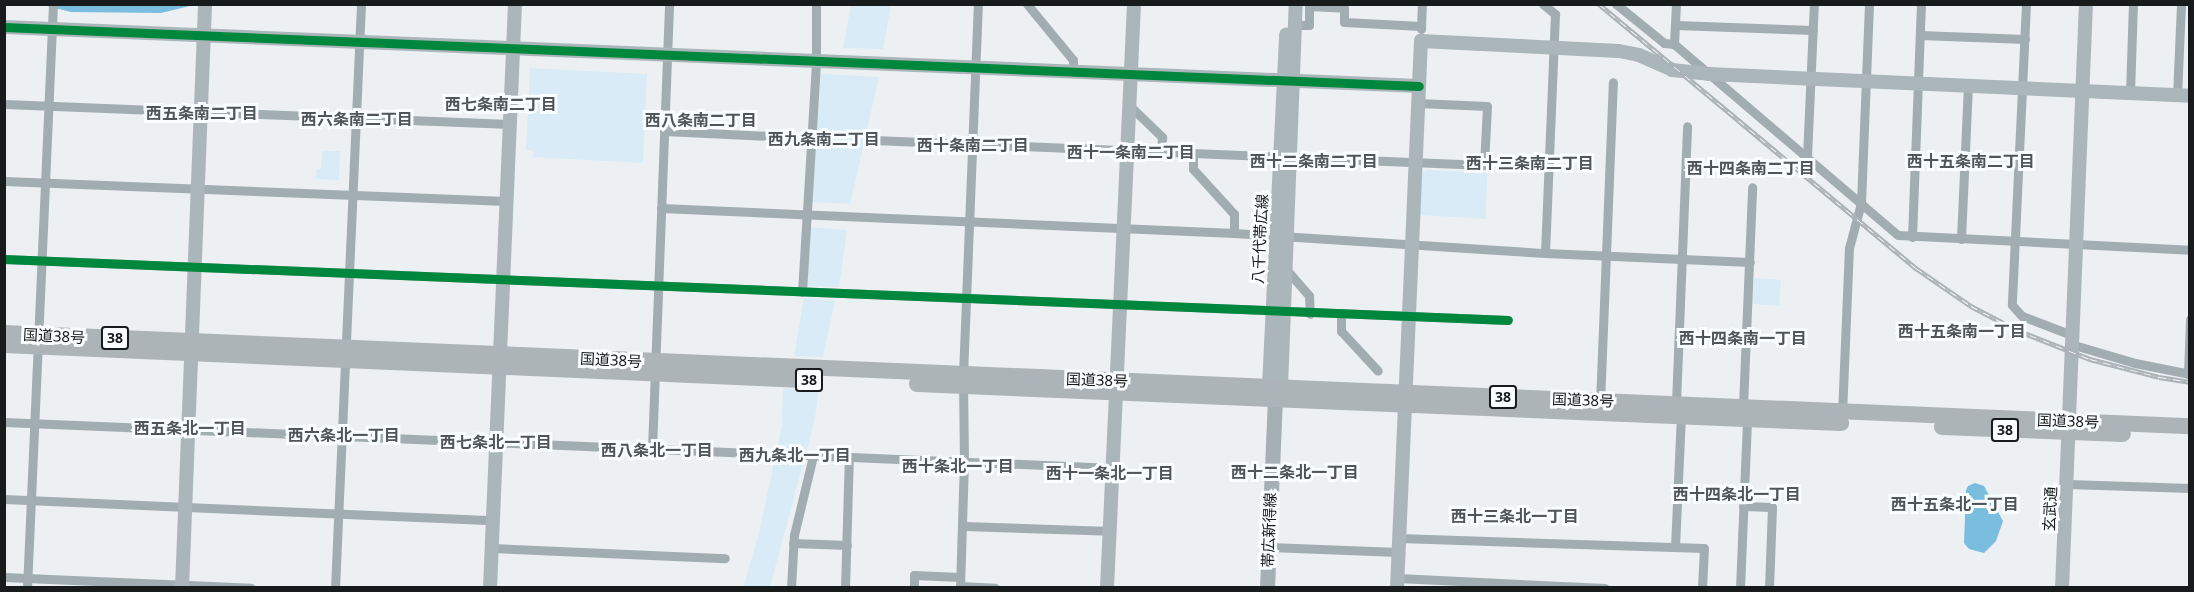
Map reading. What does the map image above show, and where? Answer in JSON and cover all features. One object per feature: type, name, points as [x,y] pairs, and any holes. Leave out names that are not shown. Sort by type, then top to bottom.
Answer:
[{"type":"highway","name":"国道38号","points":[[4,333],[38,341]]},
{"type":"highway","name":"国道38号","points":[[4,345],[38,341],[963,381],[1275,391],[1406,399],[2070,427],[2190,437]]},
{"type":"highway","name":"国道38号","points":[[2070,427],[2190,426]]},
{"type":"main road","name":"帯広新得線","points":[[1267,588],[1275,391]]},
{"type":"street","points":[[335,588],[361,4]]},
{"type":"street","points":[[490,588],[515,4]]},
{"type":"street","points":[[652,449],[669,4]]},
{"type":"street","points":[[802,292],[816,61],[816,4]]},
{"type":"street","points":[[960,584],[964,462],[963,381],[978,4]]},
{"type":"street","points":[[1027,4],[1073,60],[1073,72]]},
{"type":"street","points":[[1107,588],[1134,4]]},
{"type":"street","name":"八千代帯広線","points":[[1275,391],[1288,80],[1287,4]]},
{"type":"street","name":"八千代帯広線","points":[[1288,80],[1296,4]]},
{"type":"street","points":[[1422,4],[1397,583],[1605,588]]},
{"type":"street","points":[[1543,4],[1555,14],[1545,253]]},
{"type":"street","points":[[1616,4],[1625,8],[1664,43],[1674,45],[1898,235],[2190,250]]},
{"type":"street","points":[[1674,45],[1676,4]]},
{"type":"street","points":[[1807,156],[1813,78],[1814,4]]},
{"type":"street","points":[[1842,417],[1849,248],[1861,203],[1869,4]]},
{"type":"street","points":[[1912,237],[1921,4]]},
{"type":"street","points":[[2026,4],[2012,305],[2022,316],[2074,341],[2135,363],[2189,374],[2190,319]]},
{"type":"street","name":"玄武通","points":[[2062,588],[2078,244],[2085,4]]},
{"type":"street","points":[[2130,93],[2133,4]]},
{"type":"street","points":[[1421,41],[1619,51],[1639,55],[1672,69],[1709,74],[2183,96],[2181,4]]},
{"type":"street","points":[[182,586],[205,6]]},
{"type":"street","points":[[1295,25],[1309,25],[1309,6],[1344,6],[1344,22],[1421,26]]},
{"type":"street","points":[[27,583],[53,9]]},
{"type":"street","points":[[1675,25],[1813,30]]},
{"type":"street","points":[[4,27],[1419,86]]},
{"type":"street","points":[[1920,35],[2025,39]]},
{"type":"street","points":[[1600,407],[1613,82]]},
{"type":"street","points":[[1961,239],[1968,85]]},
{"type":"street","points":[[874,140],[1484,165],[1487,106],[1418,103]]},
{"type":"street","points":[[4,104],[510,124]]},
{"type":"street","points":[[1130,106],[1162,137],[1161,153]]},
{"type":"street","points":[[1675,547],[1687,126]]},
{"type":"street","points":[[664,131],[811,138]]},
{"type":"street","points":[[1193,154],[1193,169],[1234,214],[1234,233]]},
{"type":"street","points":[[4,181],[507,201]]},
{"type":"street","points":[[1740,588],[1752,187]]},
{"type":"street","points":[[661,208],[1234,233],[1545,253],[1750,262]]},
{"type":"street","name":"八千代帯広線","points":[[1278,312],[1285,268],[1281,236]]},
{"type":"street","points":[[4,259],[1310,314],[1508,320]]},
{"type":"street","points":[[1285,268],[1309,296],[1310,314]]},
{"type":"street","points":[[1341,315],[1341,331],[1378,371]]},
{"type":"street","points":[[4,422],[1114,468]]},
{"type":"street","points":[[791,588],[793,543],[813,456]]},
{"type":"street","points":[[845,588],[849,457]]},
{"type":"street","points":[[2068,484],[2190,488]]},
{"type":"street","points":[[4,499],[493,520]]},
{"type":"street","points":[[1743,506],[1772,507],[1769,588]]},
{"type":"street","points":[[963,526],[1110,531]]},
{"type":"street","points":[[793,543],[847,545]]},
{"type":"street","points":[[1269,547],[1399,545],[1704,548],[1702,588]]},
{"type":"street","points":[[492,548],[725,558]]},
{"type":"street","points":[[914,588],[914,575],[995,588]]},
{"type":"street","points":[[4,578],[27,583],[252,588]]},
{"type":"shaded area","points":[[851,5],[891,5],[883,49],[843,48]]},
{"type":"shaded area","points":[[530,68],[647,74],[643,163],[533,157],[533,151],[526,150]]},
{"type":"shaded area","points":[[821,74],[879,77],[850,204],[811,202]]},
{"type":"shaded area","points":[[322,151],[340,151],[339,180],[316,179],[317,169],[321,169]]},
{"type":"shaded area","points":[[1427,170],[1487,173],[1486,219],[1420,215],[1421,174]]},
{"type":"shaded area","points":[[809,227],[847,230],[839,287],[806,286]]},
{"type":"shaded area","points":[[1754,278],[1781,280],[1779,306],[1752,304]]},
{"type":"shaded area","points":[[804,298],[835,301],[823,357],[794,356]]},
{"type":"shaded area","points":[[783,388],[818,391],[815,419],[770,587],[743,588],[759,533],[782,425]]},
{"type":"water","points":[[43,5],[194,5],[161,13],[71,12]]},
{"type":"water","points":[[1975,483],[1984,486],[2003,521],[1996,541],[1984,553],[1969,549],[1964,543],[1966,490],[1968,486]]},
{"type":"railway","points":[[1599,4],[1916,268],[1971,306],[2017,330],[2090,359],[2159,377],[2190,382]]},
{"type":"cycle path","points":[[4,27],[1419,86]]},
{"type":"cycle path","points":[[4,259],[1508,320]]},
{"type":"district","name":"西七条南二丁目","points":[[501,104]]},
{"type":"district","name":"西五条南二丁目","points":[[202,113]]},
{"type":"district","name":"西六条南二丁目","points":[[357,119]]},
{"type":"district","name":"西八条南二丁目","points":[[701,120]]},
{"type":"district","name":"西九条南二丁目","points":[[824,139]]},
{"type":"district","name":"西十条南二丁目","points":[[973,145]]},
{"type":"district","name":"西十一条南二丁目","points":[[1131,152]]},
{"type":"district","name":"西十二条南二丁目","points":[[1314,161]]},
{"type":"district","name":"西十五条南二丁目","points":[[1971,161]]},
{"type":"district","name":"西十三条南二丁目","points":[[1530,163]]},
{"type":"district","name":"西十四条南二丁目","points":[[1751,168]]},
{"type":"district","name":"西十五条南一丁目","points":[[1962,331]]},
{"type":"district","name":"西十四条南一丁目","points":[[1743,338]]},
{"type":"district","name":"西五条北一丁目","points":[[190,428]]},
{"type":"district","name":"西六条北一丁目","points":[[344,435]]},
{"type":"district","name":"西七条北一丁目","points":[[496,442]]},
{"type":"district","name":"西八条北一丁目","points":[[657,450]]},
{"type":"district","name":"西九条北一丁目","points":[[795,455]]},
{"type":"district","name":"西十条北一丁目","points":[[958,466]]},
{"type":"district","name":"西十二条北一丁目","points":[[1295,472]]},
{"type":"district","name":"西十一条北一丁目","points":[[1110,473]]},
{"type":"district","name":"西十四条北一丁目","points":[[1737,494]]},
{"type":"district","name":"西十五条北一丁目","points":[[1955,504]]},
{"type":"district","name":"西十三条北一丁目","points":[[1515,516]]}]
